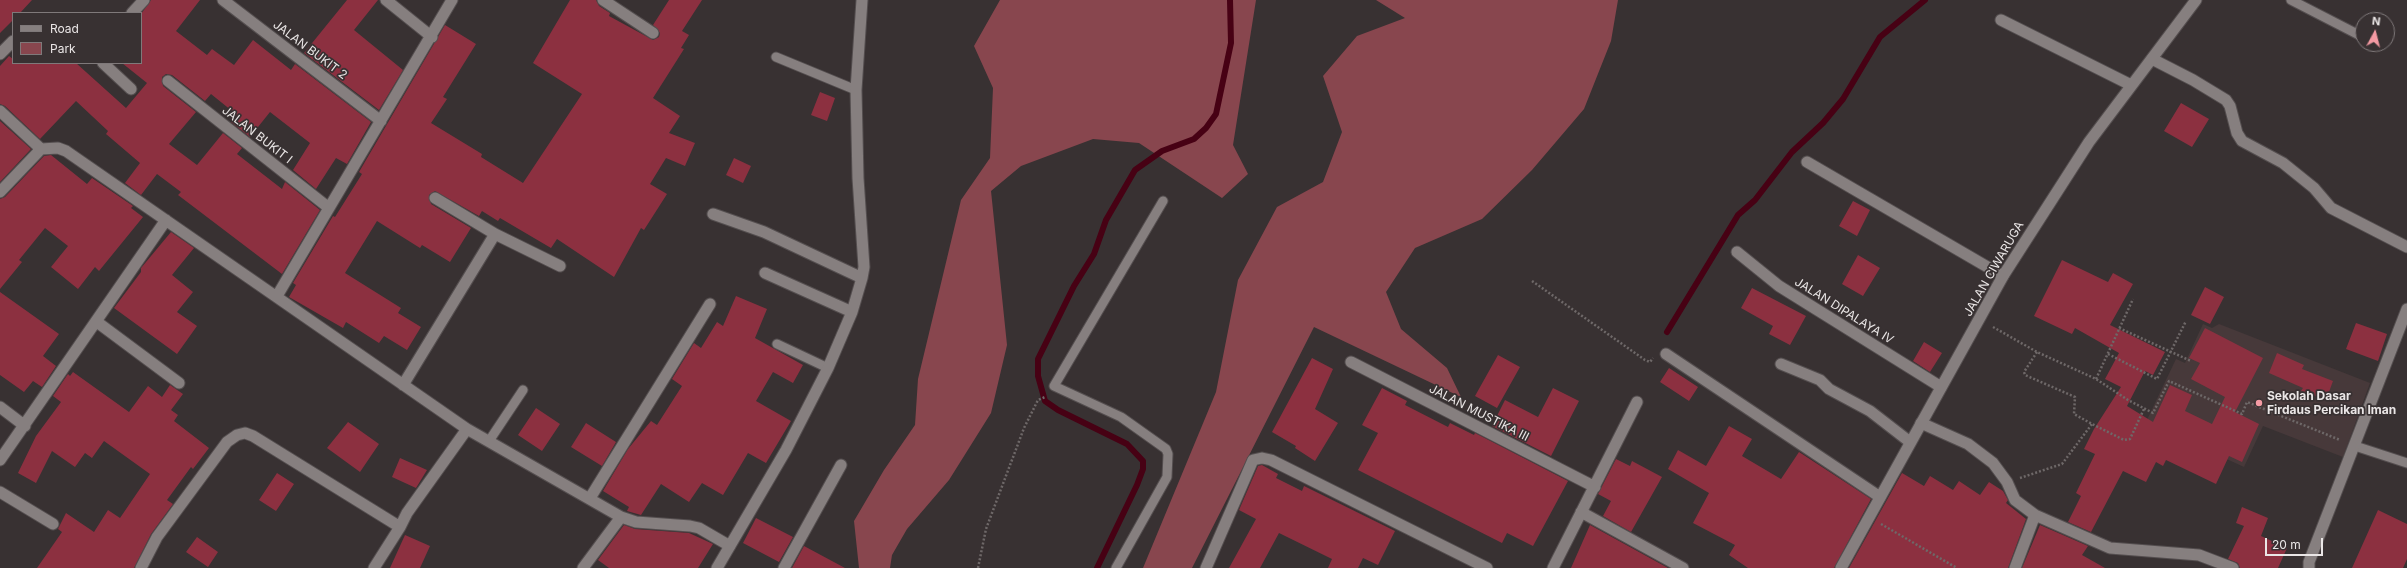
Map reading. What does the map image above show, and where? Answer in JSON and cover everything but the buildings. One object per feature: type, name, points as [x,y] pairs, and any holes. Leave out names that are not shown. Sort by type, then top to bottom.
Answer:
[{"type":"street","points":[[133,12],[144,0]]},
{"type":"street","name":"JALAN BUKIT 2","points":[[223,0],[381,121]]},
{"type":"street","points":[[386,0],[432,37]]},
{"type":"street","points":[[277,296],[432,37],[452,0]]},
{"type":"street","points":[[603,0],[653,33]]},
{"type":"street","points":[[717,568],[786,450],[828,368],[852,312],[862,278],[864,267],[858,178],[856,90],[862,0]]},
{"type":"street","name":"JALAN CIWARUGA","points":[[1841,568],[1910,442],[1980,320],[2003,276],[2089,142],[2196,0]]},
{"type":"street","points":[[2001,20],[2131,85]]},
{"type":"street","points":[[2152,59],[2193,80],[2226,100],[2230,106],[2237,133],[2242,141],[2283,163],[2314,188],[2331,208],[2407,247]]},
{"type":"street","points":[[104,64],[131,89]]},
{"type":"street","name":"JALAN BUKIT I","points":[[168,81],[329,208]]},
{"type":"street","points":[[0,111],[41,149]]},
{"type":"street","points":[[0,192],[41,149],[58,148],[66,151],[467,429],[621,517],[636,522],[699,528],[730,546]]},
{"type":"street","points":[[1807,162],[2003,276]]},
{"type":"street","points":[[435,198],[495,234],[560,266]]},
{"type":"street","points":[[713,214],[764,232],[862,278]]},
{"type":"street","points":[[0,460],[97,322],[166,220]]},
{"type":"street","points":[[403,385],[495,234]]},
{"type":"street","name":"JALAN DIPALAYA IV","points":[[1737,252],[1779,286],[1941,387]]},
{"type":"street","points":[[765,273],[852,312]]},
{"type":"street","points":[[590,498],[710,304]]},
{"type":"street","points":[[2309,568],[2309,562],[2407,309]]},
{"type":"street","points":[[97,322],[179,384]]},
{"type":"street","points":[[1666,354],[1880,497]]},
{"type":"street","name":"JALAN MUSTIKA III","points":[[1351,362],[1595,487]]},
{"type":"street","points":[[1781,364],[1820,380],[1829,389],[1870,411],[1910,442]]},
{"type":"street","points":[[1553,568],[1637,402]]},
{"type":"street","points":[[0,407],[25,426]]},
{"type":"street","points":[[1922,423],[1968,444],[1993,464],[2006,482],[2015,500],[2035,516],[2110,548],[2199,555],[2233,568]]},
{"type":"street","points":[[374,568],[400,527],[407,513],[467,429]]},
{"type":"street","points":[[144,567],[158,537],[227,442],[237,435],[245,433],[400,527]]},
{"type":"street","points":[[1206,568],[1253,460],[1262,458],[1278,464],[1487,568]]},
{"type":"street","points":[[784,568],[840,465]]},
{"type":"street","points":[[0,492],[53,524]]},
{"type":"street","points":[[1581,512],[1683,568]]},
{"type":"street","points":[[2015,568],[2035,516]]},
{"type":"street","points":[[583,568],[621,517]]},
{"type":"lane","points":[[2292,0],[2355,33]]},
{"type":"lane","points":[[776,56],[856,90]]},
{"type":"lane","points":[[1116,568],[1167,477],[1168,454],[1166,448],[1121,417],[1054,386],[1163,201]]},
{"type":"lane","points":[[777,344],[828,368]]},
{"type":"lane","points":[[488,441],[523,390]]},
{"type":"lane","points":[[2355,446],[2407,463]]},
{"type":"path","points":[[1532,282],[1646,360],[1650,362],[1662,352],[1666,354]]},
{"type":"path","points":[[2096,379],[2133,299]]},
{"type":"path","points":[[1980,320],[2037,352],[2096,379],[2153,413],[2169,381],[2242,414],[2247,402],[2355,446]]},
{"type":"path","points":[[2108,354],[2157,379],[2172,352],[2186,321]]},
{"type":"path","points":[[2119,328],[2191,362]]},
{"type":"path","points":[[2037,352],[2024,372],[2025,375],[2075,397],[2074,414],[2092,424],[2124,440],[2130,439],[2144,409]]},
{"type":"path","points":[[978,568],[986,529],[1024,428],[1038,400],[1050,395],[1054,386]]},
{"type":"path","points":[[2006,482],[2062,464],[2092,424]]},
{"type":"path","points":[[1869,517],[1956,568]]},
{"type":"shaded area","name":"Sekolah Dasar Firdaus Percikan Iman","points":[[2203,324],[2212,328],[2219,324],[2370,383],[2343,457],[2263,426],[2244,467],[2146,422],[2176,359],[2185,363]]},
{"type":"green space","points":[[1000,0],[1256,0],[1233,145],[1248,174],[1222,198],[1139,143],[1093,139],[1021,166],[991,191],[1007,345],[991,413],[949,480],[907,529],[892,555],[890,568],[859,568],[854,521],[884,470],[915,425],[918,379],[961,200],[990,158],[993,88],[974,46]]},
{"type":"green space","points":[[1376,0],[1618,0],[1611,41],[1584,109],[1532,170],[1482,219],[1415,248],[1386,292],[1401,329],[1447,368],[1461,397],[1314,327],[1192,568],[1143,568],[1216,392],[1238,280],[1277,207],[1323,182],[1342,132],[1323,76],[1357,36],[1405,18]]},
{"type":"waterway","points":[[1097,568],[1137,485],[1143,469],[1143,461],[1127,444],[1058,410],[1045,401],[1038,376],[1038,359],[1074,286],[1094,254],[1106,220],[1135,170],[1162,151],[1194,139],[1206,128],[1216,114],[1231,43],[1230,0]]},
{"type":"waterway","points":[[1667,332],[1738,215],[1755,200],[1792,152],[1823,123],[1843,99],[1880,37],[1925,0]]},
{"type":"place","name":"Sekolah Dasar Firdaus Percikan Iman","points":[[2259,403]]}]
